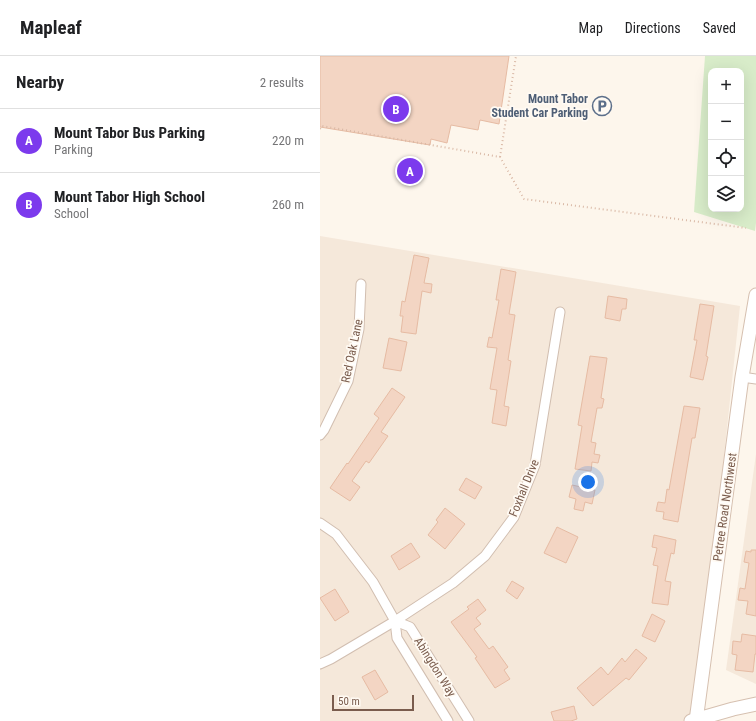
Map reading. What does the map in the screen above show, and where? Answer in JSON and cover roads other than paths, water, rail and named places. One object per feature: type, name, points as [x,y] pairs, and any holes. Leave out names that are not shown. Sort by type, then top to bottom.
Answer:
[{"type":"street","name":"Red Oak Lane","points":[[320,435],[324,430],[348,381],[359,328],[361,284]]},
{"type":"street","name":"Petree Road Northwest","points":[[694,720],[742,377],[756,295]]},
{"type":"street","name":"Foxhall Drive","points":[[320,664],[332,659],[453,584],[485,556],[514,517],[535,465],[560,312]]},
{"type":"street","points":[[742,377],[756,379]]},
{"type":"street","name":"Abingdon Way","points":[[320,523],[336,534],[373,582],[395,621],[397,638],[448,721]]},
{"type":"street","name":"Abingdon Way","points":[[395,621],[410,627],[469,721]]},
{"type":"street","points":[[694,720],[756,704]]},
{"type":"place","name":"Mount Tabor Student Car Parking","points":[[602,106]]},
{"type":"place","name":"Mount Tabor High School","points":[[396,109]]},
{"type":"place","name":"Mount Tabor Bus Parking","points":[[410,171]]}]
